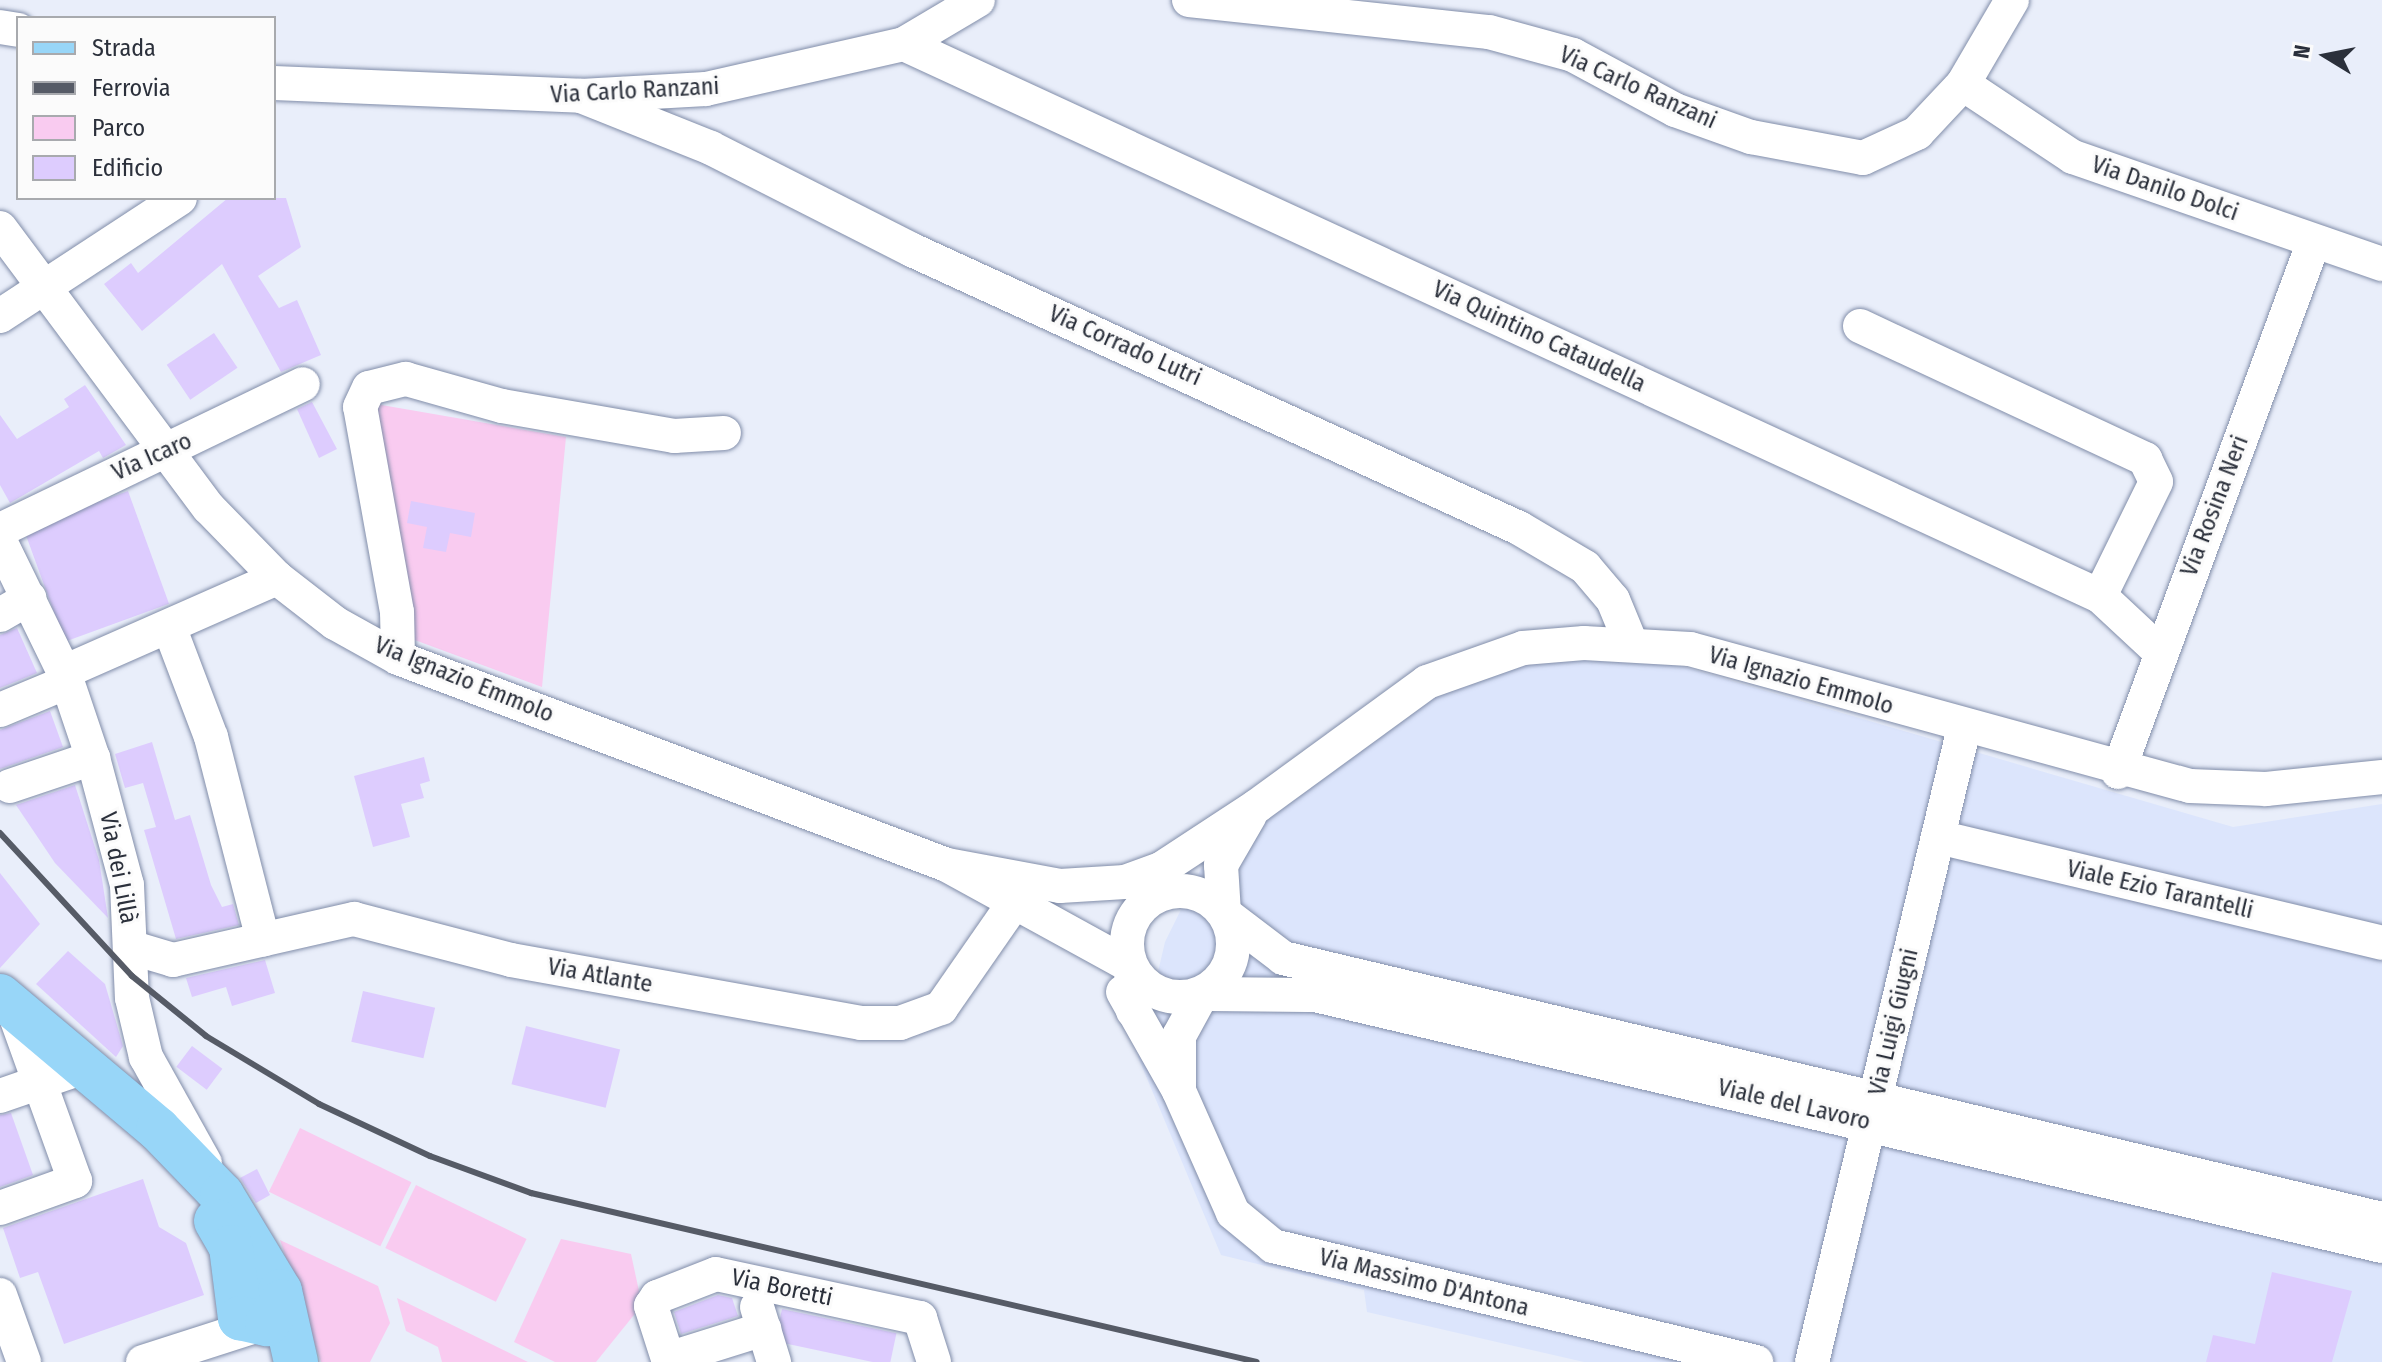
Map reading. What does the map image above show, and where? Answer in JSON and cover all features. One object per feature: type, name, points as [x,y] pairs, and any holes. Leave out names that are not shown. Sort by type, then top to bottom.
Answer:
[{"type":"main road","points":[[7,1002],[119,1101],[158,1129],[222,1195],[256,1305],[296,1362]]},
{"type":"main road","points":[[119,1101],[210,1208],[283,1362]]},
{"type":"street","name":"Via Carlo Ranzani","points":[[276,83],[581,96],[750,84],[904,44],[978,0]]},
{"type":"street","name":"Via Carlo Ranzani","points":[[1189,0],[1489,32],[1573,55],[1675,110],[1831,156],[1887,151],[1917,133],[1963,84],[2012,0]]},
{"type":"street","name":"Via Quintino Cataudella","points":[[904,44],[2100,596],[2160,652]]},
{"type":"street","name":"Via Danilo Dolci","points":[[1963,84],[2073,157],[2382,264]]},
{"type":"street","name":"Via Corrado Lutri","points":[[581,96],[711,148],[912,250],[1519,528],[1585,567],[1613,600],[1630,641]]},
{"type":"street","points":[[0,316],[43,284],[177,200]]},
{"type":"street","name":"Via Ignazio Emmolo","points":[[0,228],[163,449],[277,578],[398,658],[947,865]]},
{"type":"street","name":"Via Rosina Neri","points":[[2118,772],[2314,241]]},
{"type":"street","points":[[1860,326],[2145,459],[2156,482],[2100,596]]},
{"type":"street","points":[[398,658],[397,612],[360,407],[369,388],[406,379],[502,406],[674,436],[724,433]]},
{"type":"street","name":"Via Icaro","points":[[0,530],[303,384]]},
{"type":"street","name":"Via dei Lillà","points":[[0,541],[66,677],[93,758],[127,885],[133,948],[132,998],[146,1057],[222,1195]]},
{"type":"street","points":[[0,710],[277,578]]},
{"type":"street","points":[[0,615],[29,598]]},
{"type":"street","points":[[170,629],[211,737],[263,939]]},
{"type":"street","name":"Via Ignazio Emmolo","points":[[1151,892],[1257,806],[1427,682],[1523,648],[1630,641],[1690,649],[2118,772],[2190,786],[2266,789],[2382,777]]},
{"type":"street","name":"Via Luigi Giugni","points":[[1812,1362],[1964,728]]},
{"type":"street","points":[[10,786],[93,758]]},
{"type":"street","points":[[1179,1091],[1179,1036],[1202,994],[1232,959],[1224,913],[1221,865],[1257,806]]},
{"type":"street","name":"Viale Ezio Tarantelli","points":[[1938,837],[2382,943]]},
{"type":"street","points":[[947,865],[1092,887],[1198,894],[1261,947],[1304,965],[1873,1110],[2382,1219]]},
{"type":"street","points":[[947,865],[1016,900],[1131,966],[1160,995],[1202,994]]},
{"type":"street","points":[[1133,1011],[1127,940],[1151,892]]},
{"type":"street","name":"Via Atlante","points":[[133,948],[173,960],[354,919],[511,960],[861,1023],[900,1023],[941,1008],[1016,900]]},
{"type":"street","name":"Via Massimo D'Antona","points":[[1067,928],[1114,977],[1179,1091],[1233,1213],[1273,1246],[1756,1362]]},
{"type":"street","name":"Viale del Lavoro","points":[[1202,994],[1275,991],[1346,1000],[1873,1110],[2382,1246]]},
{"type":"street","points":[[0,1208],[75,1181],[7,1002]]},
{"type":"street","points":[[119,1101],[146,1057]]},
{"type":"street","points":[[0,1096],[81,1068]]},
{"type":"street","name":"Via Boretti","points":[[672,1359],[651,1306],[716,1274],[920,1318],[934,1362]]},
{"type":"street","points":[[749,1280],[774,1362]]},
{"type":"street","points":[[0,1295],[24,1362]]},
{"type":"street","points":[[148,1360],[256,1305]]},
{"type":"street","points":[[672,1359],[764,1329]]},
{"type":"shaded area","points":[[1611,657],[1681,666],[2233,827],[2382,804],[2382,1362],[1584,1362],[1367,1312],[1364,1290],[1221,1255],[1138,1057],[1165,942],[1201,869],[1421,703],[1527,662]]},
{"type":"green space","points":[[370,403],[566,437],[542,687],[412,639]]},
{"type":"green space","points":[[300,1128],[411,1182],[380,1246],[269,1192]]},
{"type":"green space","points":[[416,1185],[527,1239],[496,1302],[385,1248]]},
{"type":"green space","points":[[561,1239],[631,1254],[642,1305],[596,1362],[555,1362],[514,1342]]},
{"type":"green space","points":[[280,1240],[378,1286],[390,1323],[370,1362],[321,1362]]},
{"type":"green space","points":[[397,1298],[528,1362],[442,1362],[438,1347],[406,1331]]},
{"type":"building","points":[[286,198],[301,247],[258,276],[279,308],[297,300],[321,355],[281,372],[222,264],[142,331],[104,284],[131,263],[138,273],[226,200]]},
{"type":"building","points":[[214,333],[237,368],[190,400],[167,365]]},
{"type":"building","points":[[85,385],[126,445],[103,458],[99,451],[10,503],[0,485],[0,415],[17,439],[69,407],[64,399]]},
{"type":"building","points":[[312,402],[337,449],[319,458],[297,409]]},
{"type":"building","points":[[128,491],[169,604],[65,642],[24,529]]},
{"type":"building","points":[[411,501],[475,513],[471,537],[450,533],[446,552],[423,548],[427,527],[407,523]]},
{"type":"building","points":[[17,628],[37,673],[0,688],[0,635]]},
{"type":"building","points":[[50,711],[63,747],[0,769],[0,730]]},
{"type":"building","points":[[152,742],[175,820],[190,815],[211,885],[222,907],[233,904],[239,925],[176,939],[144,830],[156,827],[143,783],[125,788],[115,754]]},
{"type":"building","points":[[424,757],[430,781],[420,784],[424,798],[401,804],[410,837],[373,847],[354,776]]},
{"type":"building","points":[[75,785],[99,860],[108,918],[55,863],[16,805]]},
{"type":"building","points":[[0,873],[40,924],[0,968]]},
{"type":"building","points":[[68,951],[105,984],[123,1046],[116,1057],[36,984]]},
{"type":"building","points":[[265,960],[275,993],[232,1006],[226,987],[192,997],[186,978]]},
{"type":"building","points":[[363,991],[435,1008],[423,1058],[351,1042]]},
{"type":"building","points":[[526,1026],[620,1049],[606,1108],[511,1084]]},
{"type":"building","points":[[192,1046],[222,1069],[207,1090],[176,1067]]},
{"type":"building","points":[[11,1113],[33,1175],[0,1187],[0,1115]]},
{"type":"building","points":[[257,1169],[270,1195],[256,1203],[240,1178]]},
{"type":"building","points":[[143,1179],[159,1227],[186,1243],[204,1295],[64,1344],[38,1272],[20,1278],[3,1228]]},
{"type":"building","points":[[2272,1272],[2352,1291],[2332,1362],[2206,1362],[2213,1335],[2255,1344]]},
{"type":"building","points":[[718,1295],[732,1298],[738,1316],[681,1334],[674,1312]]},
{"type":"building","points":[[782,1309],[896,1333],[890,1362],[873,1362],[775,1341]]},
{"type":"railway","points":[[0,833],[132,976],[206,1036],[319,1104],[430,1156],[531,1193],[1257,1362]]}]
